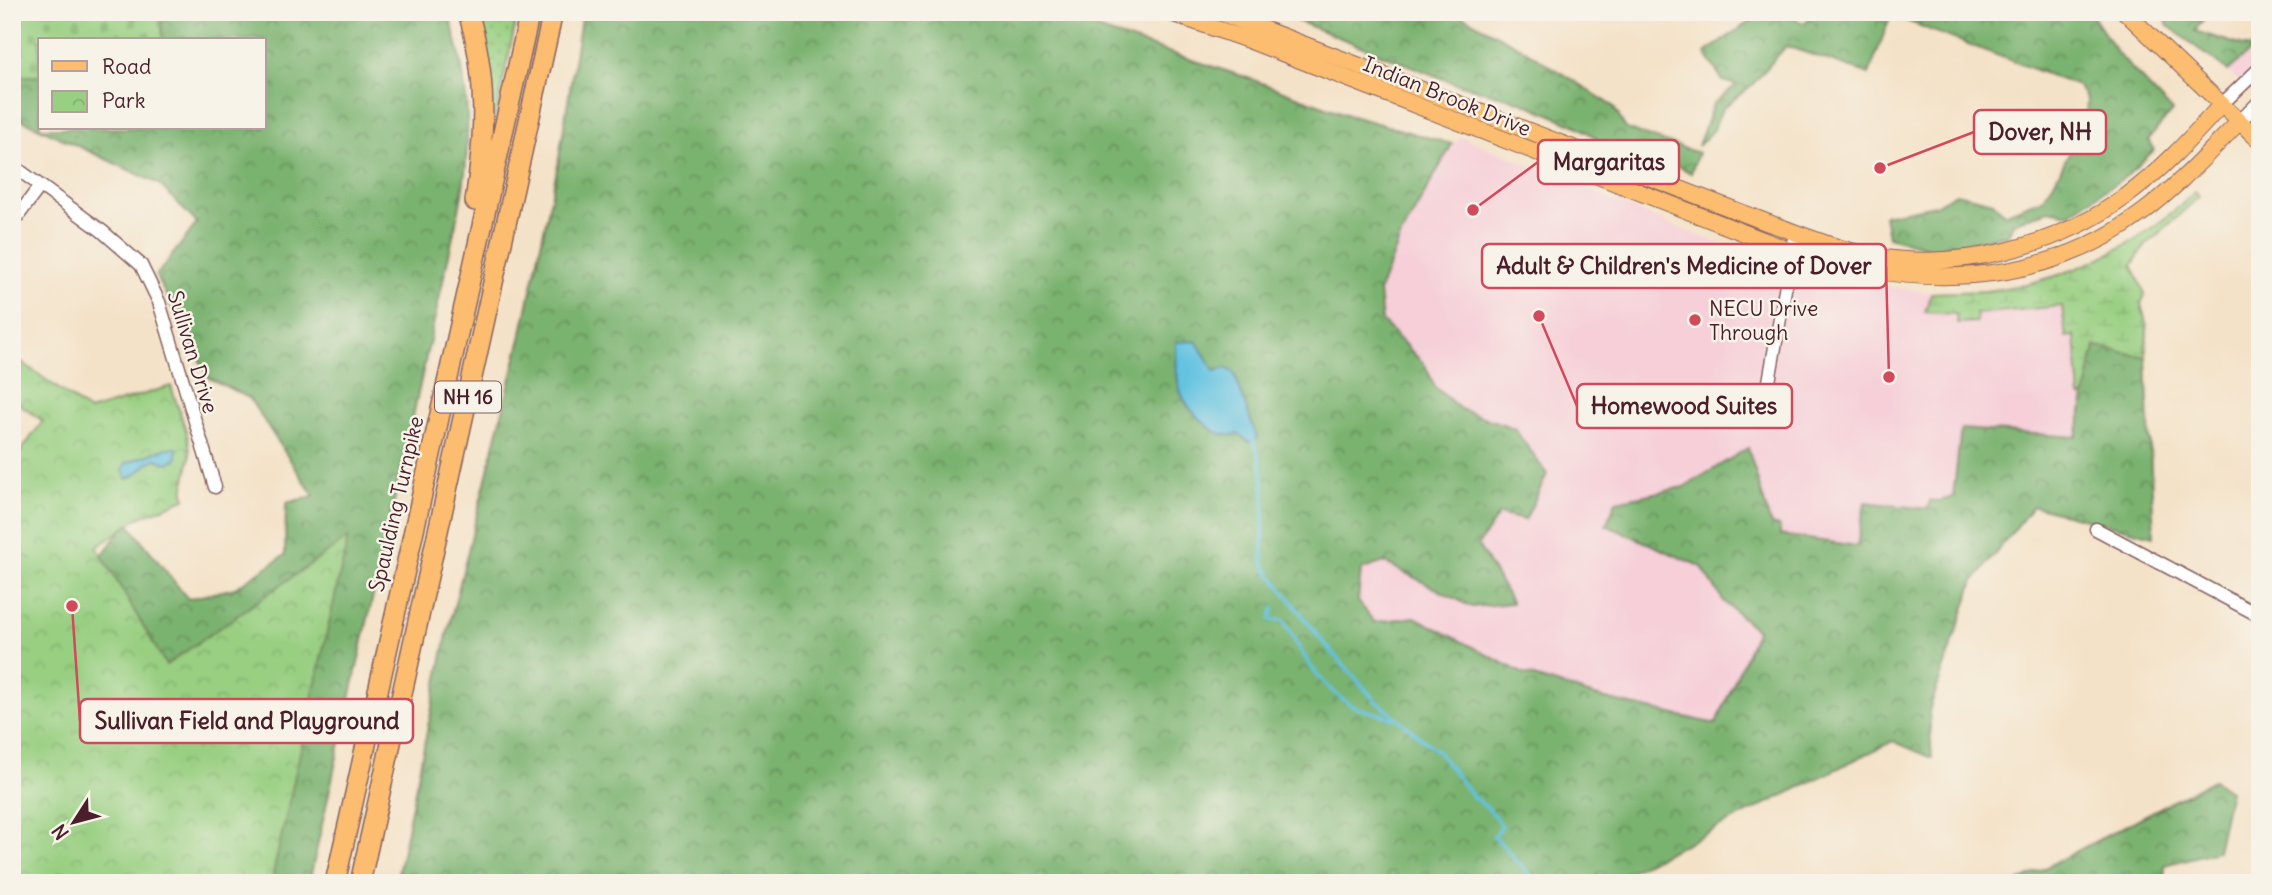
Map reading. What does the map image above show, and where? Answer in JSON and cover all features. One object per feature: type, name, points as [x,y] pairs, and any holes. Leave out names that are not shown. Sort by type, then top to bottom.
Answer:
[{"type":"highway","points":[[468,12],[479,58],[485,103],[483,153],[471,231],[472,271]]},
{"type":"highway","name":"Spaulding Turnpike","points":[[335,883],[530,12]]},
{"type":"highway","name":"NH 16","points":[[360,883],[553,12]]},
{"type":"main road","name":"Indian Brook Drive","points":[[1168,12],[1251,41],[1791,251],[1845,267],[1905,276],[1987,276],[2027,267],[2094,242],[2141,214],[2239,122]]},
{"type":"main road","name":"Indian Brook Drive","points":[[1219,12],[1796,232],[1861,254],[1912,260],[1975,256],[2035,242],[2090,219],[2122,199],[2171,158],[2221,105]]},
{"type":"main road","points":[[2125,12],[2260,141]]},
{"type":"street","points":[[2221,105],[2260,68]]},
{"type":"street","points":[[2239,122],[2260,102]]},
{"type":"street","name":"Sullivan Drive","points":[[12,165],[102,231],[141,265],[159,302],[215,487]]},
{"type":"street","points":[[12,224],[40,187]]},
{"type":"street","points":[[1665,410],[1706,401],[1766,399],[1796,232]]},
{"type":"street","points":[[2096,529],[2260,616]]},
{"type":"shaded area","points":[[2260,46],[2260,102],[2228,71]]},
{"type":"shaded area","points":[[1462,137],[1681,229],[1759,258],[1837,279],[1931,293],[1986,291],[2065,272],[2095,346],[2077,437],[1961,429],[1953,497],[1929,509],[1866,502],[1857,546],[1779,535],[1771,525],[1748,449],[1684,487],[1616,501],[1665,549],[1702,567],[1724,602],[1758,630],[1716,725],[1605,699],[1524,674],[1415,617],[1374,622],[1357,601],[1361,569],[1384,562],[1472,607],[1511,603],[1478,545],[1499,514],[1514,428],[1460,409],[1435,387],[1425,365],[1382,321],[1379,291],[1401,236],[1452,144]]},
{"type":"green space","points":[[12,12],[160,12],[163,38],[38,38],[38,76],[12,76]]},
{"type":"green space","points":[[160,12],[448,12],[461,60],[467,108],[467,156],[460,205],[309,883],[12,883],[40,639],[127,522],[188,599],[235,588],[285,555],[286,503],[314,496],[249,398],[209,378],[156,276],[197,223],[159,184],[44,130],[266,130],[266,38],[163,38]]},
{"type":"green space","points":[[473,12],[518,12],[494,124],[490,123]]},
{"type":"green space","points":[[582,12],[1045,12],[1248,78],[1348,115],[1452,144],[1401,236],[1379,291],[1382,321],[1425,365],[1435,387],[1460,409],[1514,428],[1547,474],[1525,520],[1499,514],[1478,545],[1512,603],[1472,607],[1384,562],[1361,570],[1358,601],[1374,622],[1415,617],[1524,674],[1605,699],[1716,724],[1757,630],[1724,602],[1702,567],[1606,525],[1616,501],[1684,487],[1748,448],[1771,525],[1780,527],[1780,535],[1857,546],[1865,502],[1928,509],[1930,500],[1939,501],[1953,497],[1961,429],[2077,437],[2095,346],[2146,357],[2154,536],[2033,506],[1974,581],[1929,711],[1932,758],[1893,741],[1606,883],[396,883],[446,639],[520,342],[558,165]]},
{"type":"green space","points":[[1275,12],[1455,12],[1527,51],[1613,106],[1626,129],[1698,153],[1691,173],[1640,145],[1618,152],[1577,126],[1522,102],[1454,83]]},
{"type":"green space","points":[[1763,12],[1785,12],[1803,23],[1814,15],[1811,12],[2090,12],[2118,54],[2172,111],[2148,140],[2154,150],[2128,175],[2069,214],[2048,210],[2013,223],[2008,235],[1930,248],[1888,237],[1884,215],[1935,205],[1956,193],[1993,202],[2004,214],[2042,199],[2053,184],[2086,121],[2087,99],[2078,86],[1891,15],[1869,74],[1786,46],[1753,84],[1722,109],[1712,132],[1698,146],[1713,104],[1736,85],[1723,81],[1705,53]]},
{"type":"green space","points":[[2165,12],[2257,12],[2251,20],[2208,13],[2195,31],[2253,49],[2228,71],[2167,25]]},
{"type":"green space","points":[[12,76],[38,76],[38,127],[12,115]]},
{"type":"green space","points":[[2195,192],[2199,197],[2146,245],[2132,265],[2145,294],[2141,304],[2147,326],[2146,357],[2095,346],[2085,397],[2080,397],[2075,336],[2066,337],[2062,306],[1976,314],[1977,322],[1957,323],[1956,314],[1925,312],[1931,293],[2014,287],[2071,271],[2098,259],[2150,230]]},
{"type":"green space","points":[[12,355],[89,411],[171,386],[186,429],[189,447],[185,499],[138,518],[97,547],[166,665],[348,538],[271,883],[12,883],[12,463],[43,421],[12,399]]},
{"type":"green space","points":[[2213,780],[2230,791],[2217,851],[2165,865],[2164,883],[2016,883]]},
{"type":"water","points":[[1196,341],[1215,372],[1226,368],[1234,373],[1257,438],[1249,442],[1239,434],[1216,432],[1187,405],[1177,377],[1176,342]]},
{"type":"water","points":[[167,448],[177,448],[177,459],[166,463],[156,459],[127,479],[123,469],[126,463]]},
{"type":"waterway","points":[[1253,440],[1262,469],[1263,561],[1266,568],[1318,636],[1374,699],[1438,752],[1473,797],[1489,809],[1502,826],[1494,836],[1537,883]]},
{"type":"waterway","points":[[1274,608],[1270,619],[1284,621],[1312,668],[1331,689],[1353,706],[1394,719]]},
{"type":"place","name":"Dover, NH","points":[[1880,168]]},
{"type":"place","name":"Margaritas","points":[[1473,210]]},
{"type":"place","name":"Homewood Suites","points":[[1539,316]]},
{"type":"place","name":"NECU Drive Through","points":[[1695,320]]},
{"type":"place","name":"Adult & Children's Medicine of Dover","points":[[1889,377]]},
{"type":"place","name":"Sullivan Field and Playground","points":[[72,606]]}]
